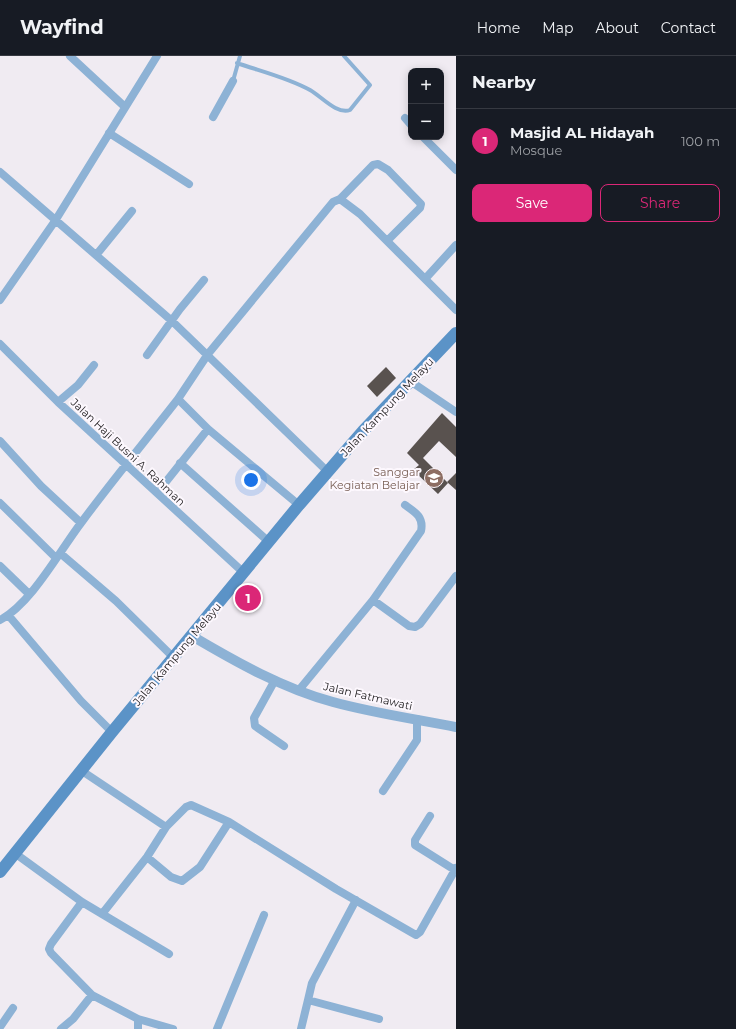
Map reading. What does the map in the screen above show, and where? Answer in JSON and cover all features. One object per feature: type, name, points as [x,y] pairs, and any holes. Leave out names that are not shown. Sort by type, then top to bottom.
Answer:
[{"type":"main road","name":"Jalan Kampung Melayu","points":[[0,872],[16,854],[112,732],[299,505],[362,431],[456,333]]},
{"type":"street","points":[[70,56],[125,107]]},
{"type":"street","points":[[0,300],[55,221],[157,56]]},
{"type":"street","points":[[213,117],[232,81]]},
{"type":"street","points":[[405,118],[408,122]]},
{"type":"street","points":[[109,133],[189,184]]},
{"type":"street","points":[[426,140],[456,170]]},
{"type":"street","points":[[0,620],[9,616],[17,609],[29,594],[81,523],[178,399],[208,354],[333,202],[340,199],[373,165],[378,164],[388,170],[421,204],[420,208],[387,241]]},
{"type":"street","points":[[0,172],[172,321],[208,354],[328,472]]},
{"type":"street","points":[[340,199],[360,214],[456,310]]},
{"type":"street","points":[[96,254],[132,211]]},
{"type":"street","points":[[425,279],[456,246]]},
{"type":"street","points":[[147,355],[204,280]]},
{"type":"street","name":"Jalan Haji Busni A. Rahman","points":[[0,344],[58,402],[244,573]]},
{"type":"street","points":[[58,402],[78,385],[94,365]]},
{"type":"street","points":[[410,381],[456,412]]},
{"type":"street","points":[[178,399],[208,429],[299,505]]},
{"type":"street","points":[[156,493],[208,429]]},
{"type":"street","points":[[0,441],[41,486],[81,523]]},
{"type":"street","points":[[180,463],[269,542]]},
{"type":"street","points":[[0,503],[58,556],[123,607],[174,658]]},
{"type":"street","points":[[299,690],[373,600],[421,531],[422,524],[418,515],[405,505]]},
{"type":"street","points":[[0,566],[29,594]]},
{"type":"street","points":[[373,600],[409,626],[415,627],[420,624],[456,576]]},
{"type":"street","points":[[9,616],[81,701],[112,732]]},
{"type":"street","name":"Jalan Fatmawati","points":[[192,636],[275,680],[299,690],[334,702],[456,727]]},
{"type":"street","points":[[275,680],[254,718],[255,726],[284,746]]},
{"type":"street","points":[[383,791],[417,740],[417,719]]},
{"type":"street","points":[[82,771],[166,828]]},
{"type":"street","points":[[102,914],[147,857],[166,828],[186,807],[191,805],[229,822],[356,900],[418,935],[456,869],[415,845],[416,840],[430,816]]},
{"type":"street","points":[[147,857],[171,877],[182,881],[200,867],[229,822]]},
{"type":"street","points":[[16,854],[82,902],[169,954]]},
{"type":"street","points":[[301,1029],[312,983],[356,900]]},
{"type":"street","points":[[82,902],[51,944],[49,949],[51,953],[92,995],[138,1019],[173,1029]]},
{"type":"street","points":[[217,1029],[264,915]]},
{"type":"street","points":[[62,1029],[73,1019],[92,995]]},
{"type":"street","points":[[308,1000],[379,1019]]},
{"type":"street","points":[[0,1027],[13,1008]]},
{"type":"street","points":[[138,1019],[138,1029]]},
{"type":"lane","points":[[232,81],[240,56]]},
{"type":"lane","points":[[237,63],[304,87],[336,108],[347,111],[350,110],[370,85],[344,56]]},
{"type":"building","points":[[386,367],[396,378],[377,397],[367,386]]},
{"type":"building","points":[[442,413],[456,427],[456,457],[439,441],[423,458],[448,483],[438,494],[413,470],[419,465],[407,453]]},
{"type":"building","points":[[456,473],[456,490],[447,482]]},
{"type":"building","points":[[255,587],[258,604],[241,606],[240,591]]},
{"type":"place","name":"Sanggar Kegiatan Belajar","points":[[434,478]]},
{"type":"place","name":"Masjid AL Hidayah","points":[[248,598]]}]
